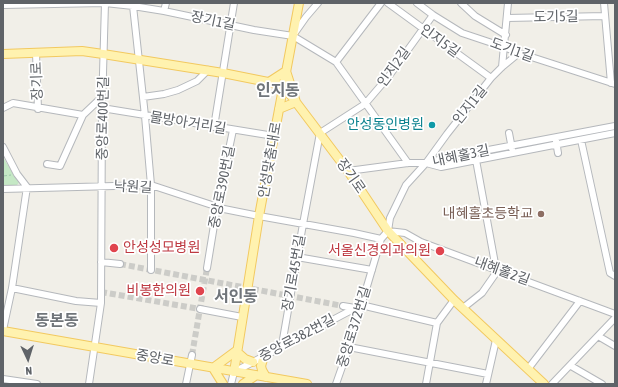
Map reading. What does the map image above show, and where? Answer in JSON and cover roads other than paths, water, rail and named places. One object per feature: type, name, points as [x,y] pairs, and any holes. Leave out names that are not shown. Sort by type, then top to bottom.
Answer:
[{"type":"main road","name":"안성맞춤대로","points":[[234,372],[236,351],[259,216],[299,3]]},
{"type":"main road","name":"장기로","points":[[3,54],[82,51],[223,72],[283,85],[348,171],[388,231],[454,300],[544,384]]},
{"type":"main road","points":[[269,82],[286,71],[296,102],[279,109]]},
{"type":"main road","name":"중앙로","points":[[3,331],[234,372],[279,382],[307,384]]},
{"type":"main road","points":[[224,384],[212,368],[236,351],[245,359],[253,362]]},
{"type":"main road","points":[[264,356],[261,366],[266,378]]},
{"type":"main road","points":[[243,384],[255,376]]},
{"type":"street","name":"장기1길","points":[[3,5],[105,3],[164,11],[229,25],[293,36]]},
{"type":"street","name":"중앙로400번길","points":[[89,384],[101,303],[102,97],[105,3]]},
{"type":"street","points":[[164,11],[166,3]]},
{"type":"street","points":[[214,127],[229,25],[234,3]]},
{"type":"street","points":[[318,3],[293,36],[336,62],[408,163]]},
{"type":"street","points":[[336,62],[381,3]]},
{"type":"street","name":"인지5길","points":[[388,3],[491,78]]},
{"type":"street","name":"도기1길","points":[[417,3],[432,15],[462,32],[614,85]]},
{"type":"street","points":[[461,3],[475,16],[506,35]]},
{"type":"street","points":[[502,68],[508,3]]},
{"type":"street","points":[[604,3],[614,85]]},
{"type":"street","points":[[133,6],[151,185],[151,270]]},
{"type":"street","name":"인지2길","points":[[320,133],[365,104],[389,76],[432,15]]},
{"type":"street","name":"도기5길","points":[[507,18],[606,16]]},
{"type":"street","name":"장기로","points":[[36,53],[38,108]]},
{"type":"street","name":"인지1길","points":[[388,231],[390,218],[406,185],[426,163],[491,78],[519,53]]},
{"type":"street","points":[[143,97],[178,90],[197,81],[208,70]]},
{"type":"street","points":[[47,164],[60,166],[82,115],[102,97]]},
{"type":"street","points":[[3,108],[13,103],[82,115]]},
{"type":"street","name":"물방아거리길","points":[[102,108],[274,136]]},
{"type":"street","name":"내혜홀3길","points":[[426,163],[440,159],[615,126]]},
{"type":"street","name":"중앙로390번길","points":[[207,268],[217,207],[233,130]]},
{"type":"street","name":"장기로45번길","points":[[282,345],[320,133]]},
{"type":"street","points":[[509,133],[513,153]]},
{"type":"street","name":"내혜홀3길","points":[[426,163],[440,166],[615,133]]},
{"type":"street","points":[[555,137],[558,153]]},
{"type":"street","points":[[581,140],[610,273],[615,276]]},
{"type":"street","points":[[3,147],[17,174],[27,187],[12,288],[3,331]]},
{"type":"street","points":[[463,308],[482,293],[497,269],[476,160]]},
{"type":"street","points":[[348,171],[408,163],[426,163]]},
{"type":"street","name":"낙원길","points":[[3,189],[27,187],[151,185],[217,207],[259,216]]},
{"type":"street","name":"장기로45번길","points":[[259,216],[303,224]]},
{"type":"street","points":[[303,224],[354,232],[381,239]]},
{"type":"street","name":"내혜홀2길","points":[[388,231],[405,233],[421,242],[615,314]]},
{"type":"street","name":"중앙로372번길","points":[[336,384],[349,347],[381,239],[388,231]]},
{"type":"street","name":"중앙로372번길","points":[[297,257],[372,270]]},
{"type":"street","points":[[101,262],[120,264]]},
{"type":"street","points":[[12,288],[76,301],[101,303]]},
{"type":"street","points":[[426,384],[437,323],[454,300]]},
{"type":"street","points":[[528,369],[580,301]]},
{"type":"street","points":[[361,305],[437,323]]},
{"type":"street","name":"중앙로382번길","points":[[234,372],[282,345],[361,305]]},
{"type":"street","points":[[343,306],[355,308]]},
{"type":"street","points":[[200,309],[242,317]]},
{"type":"street","points":[[552,384],[615,318]]},
{"type":"street","points":[[598,336],[615,346]]},
{"type":"street","points":[[486,384],[496,340]]},
{"type":"street","points":[[349,347],[488,374]]},
{"type":"street","points":[[186,384],[192,355]]},
{"type":"street","points":[[570,366],[602,384]]},
{"type":"street","name":"안성맞춤대로","points":[[231,384],[234,372]]},
{"type":"street","points":[[3,378],[37,384]]},
{"type":"tunnel","points":[[120,264],[343,306]]},
{"type":"tunnel","points":[[192,355],[207,268]]},
{"type":"tunnel","points":[[101,292],[200,309]]},
{"type":"place","name":"안성동인병원","points":[[432,125]]},
{"type":"place","name":"내혜홀초등학교","points":[[541,214]]},
{"type":"place","name":"안성성모병원","points":[[114,248]]},
{"type":"place","name":"서울신경외과의원","points":[[440,251]]},
{"type":"place","name":"비봉한의원","points":[[200,291]]},
{"type":"district","name":"인지동","points":[[278,91]]},
{"type":"district","name":"서인동","points":[[236,297]]},
{"type":"district","name":"동본동","points":[[57,321]]}]
